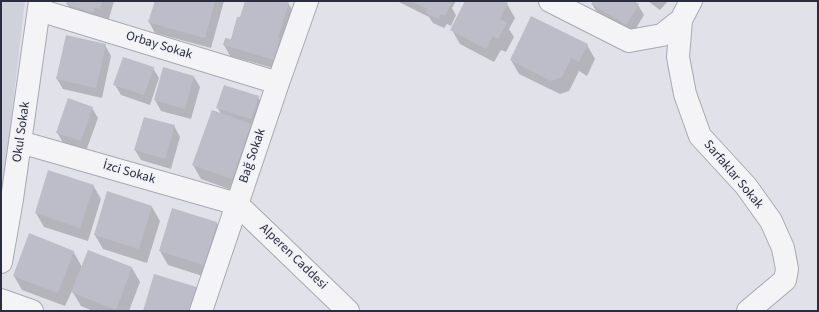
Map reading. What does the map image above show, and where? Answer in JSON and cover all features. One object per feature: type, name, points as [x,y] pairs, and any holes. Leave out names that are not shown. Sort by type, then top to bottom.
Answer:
[{"type":"street","name":"Bağ Sokak","points":[[201,311],[307,1]]},
{"type":"street","points":[[550,1],[629,41],[662,35],[686,10]]},
{"type":"street","name":"Orbay Sokak","points":[[40,5],[278,83]]},
{"type":"street","name":"Okul Sokak","points":[[1,262],[6,206],[20,142],[40,5]]},
{"type":"street","name":"Sarfaklar Sokak","points":[[686,10],[678,57],[684,94],[700,136],[746,186],[771,221],[783,248],[787,269],[785,280],[748,311]]},
{"type":"street","name":"İzci Sokak","points":[[20,142],[237,204]]},
{"type":"street","name":"Alperen Caddesi","points":[[237,204],[348,311]]},
{"type":"street","points":[[1,300],[32,311]]},
{"type":"shaded area","points":[[1,1],[25,1],[3,188],[1,188]]},
{"type":"building","points":[[67,1],[102,1],[100,9],[95,7],[93,13],[66,4]]},
{"type":"building","points":[[155,1],[215,1],[205,38],[148,22]]},
{"type":"building","points":[[245,1],[289,2],[278,38],[280,38],[274,60],[223,45],[225,38],[231,39],[237,17],[240,17]]},
{"type":"building","points":[[410,1],[445,1],[451,4],[445,16],[441,14],[438,19],[426,13],[427,9]]},
{"type":"building","points":[[465,1],[503,1],[508,3],[500,19],[507,23],[498,39],[493,36],[486,49],[450,30]]},
{"type":"building","points":[[593,1],[634,1],[639,4],[626,25],[591,4]]},
{"type":"building","points":[[531,16],[588,44],[579,62],[571,58],[562,77],[551,81],[510,60]]},
{"type":"building","points":[[66,35],[106,44],[96,88],[56,79]]},
{"type":"building","points":[[123,57],[154,67],[144,95],[113,85]]},
{"type":"building","points":[[163,67],[194,76],[185,109],[154,100]]},
{"type":"building","points":[[224,85],[259,96],[251,119],[216,108]]},
{"type":"building","points":[[68,98],[93,107],[81,141],[56,133]]},
{"type":"building","points":[[212,110],[251,124],[232,179],[192,165]]},
{"type":"building","points":[[144,117],[175,125],[165,159],[134,150]]},
{"type":"building","points":[[48,170],[94,185],[80,228],[35,213]]},
{"type":"building","points":[[107,191],[152,206],[139,249],[94,235]]},
{"type":"building","points":[[172,208],[217,222],[204,265],[159,251]]},
{"type":"building","points":[[29,233],[74,251],[58,293],[13,276]]},
{"type":"building","points":[[88,250],[132,267],[116,310],[71,292]]},
{"type":"building","points":[[154,274],[200,288],[193,311],[143,311]]}]
